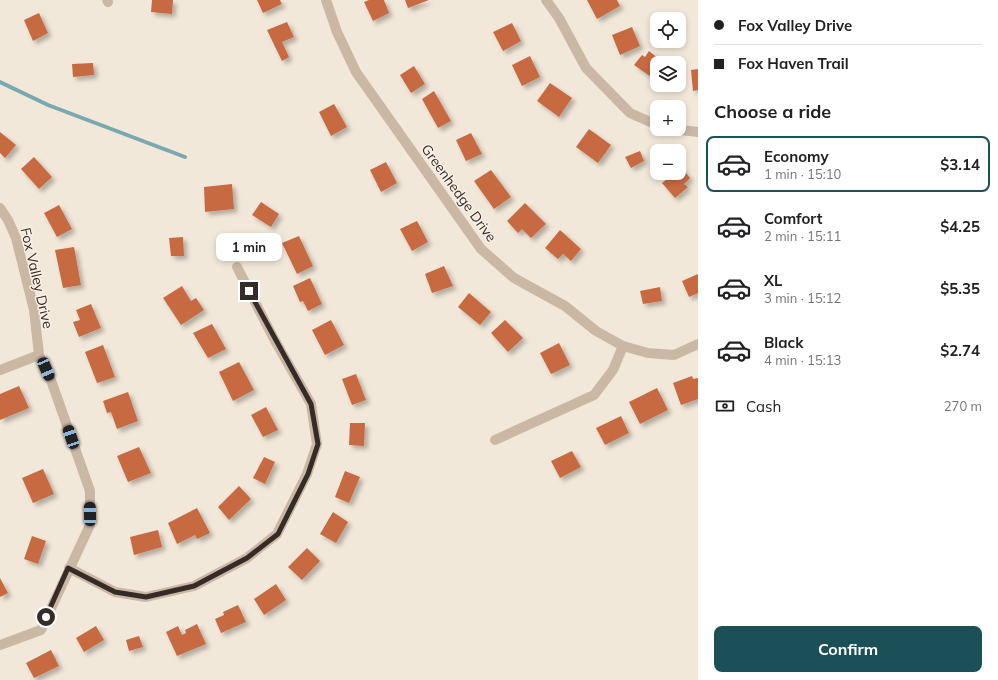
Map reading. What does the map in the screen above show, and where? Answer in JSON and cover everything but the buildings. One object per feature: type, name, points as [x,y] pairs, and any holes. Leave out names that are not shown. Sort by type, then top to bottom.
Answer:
[{"type":"street","name":"Greenhedge Drive","points":[[326,0],[337,32],[356,72],[481,249],[514,278],[564,306],[596,331],[623,346],[648,353],[674,355],[698,344]]},
{"type":"street","points":[[546,0],[559,18],[586,68],[630,113],[650,122]]},
{"type":"street","points":[[686,131],[698,132]]},
{"type":"street","name":"Fox Valley Drive","points":[[0,208],[8,220],[16,238],[34,310],[39,355],[52,384],[90,491],[90,525],[68,568],[41,630],[0,645]]},
{"type":"street","points":[[68,568],[115,592],[146,597],[194,586],[247,558],[278,534],[308,474],[318,444],[311,404],[274,339],[237,267]]},
{"type":"street","points":[[496,440],[594,395],[613,370],[623,346]]},
{"type":"street","points":[[0,370],[39,355]]},
{"type":"waterway","points":[[0,82],[48,105],[185,157]]},
{"type":"route","points":[[46,617],[68,568],[115,592],[146,597],[194,586],[247,558],[278,534],[308,474],[318,444],[311,404],[249,291]]}]
